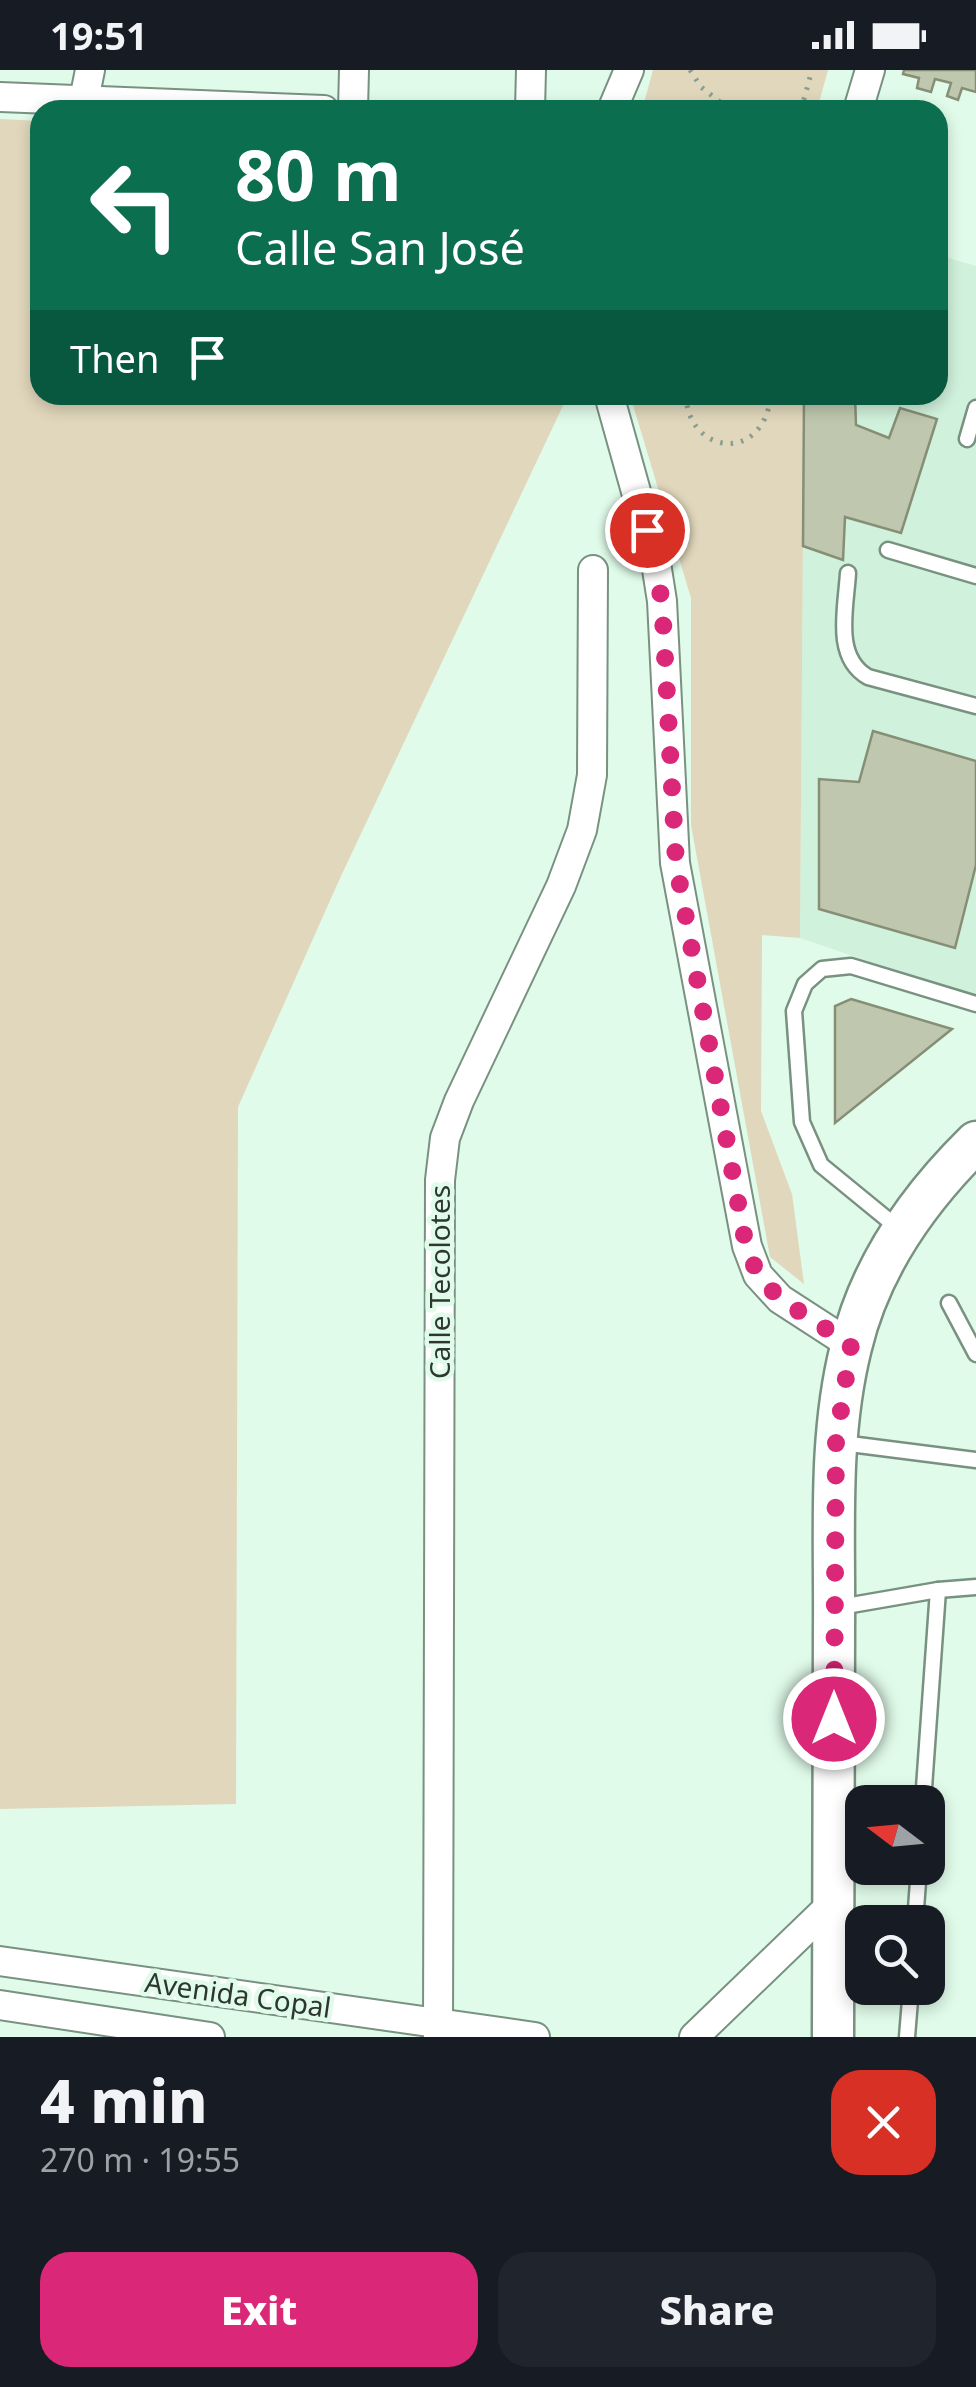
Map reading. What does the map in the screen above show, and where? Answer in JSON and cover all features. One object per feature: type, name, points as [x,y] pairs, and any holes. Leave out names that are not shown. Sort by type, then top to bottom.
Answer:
[{"type":"main road","points":[[833,2037],[836,1443],[851,1345],[873,1282],[901,1230],[928,1192],[976,1142]]},
{"type":"street","points":[[0,97],[84,100],[90,70]]},
{"type":"street","points":[[353,100],[354,70]]},
{"type":"street","points":[[530,100],[531,70]]},
{"type":"street","points":[[616,100],[630,70]]},
{"type":"street","points":[[861,100],[870,70]]},
{"type":"street","points":[[612,405],[656,562],[662,601],[676,863],[746,1246],[758,1275],[780,1299],[851,1345]]},
{"type":"street","name":"Calle Tecolotes","points":[[438,2030],[440,1180],[445,1138],[459,1101],[561,886],[582,830],[592,775],[593,570]]},
{"type":"street","points":[[694,2037],[833,1903]]},
{"type":"street","name":"Avenida Copal","points":[[0,1961],[438,2030],[536,2037]]},
{"type":"street","name":"Avenida Copal","points":[[0,2005],[210,2037]]},
{"type":"lane","points":[[967,440],[976,408]]},
{"type":"lane","points":[[888,550],[976,576]]},
{"type":"lane","points":[[848,573],[845,645],[856,670],[868,677],[976,706]]},
{"type":"lane","points":[[901,1230],[820,1164],[802,1122],[794,1011],[805,984],[822,969],[851,966],[976,1004]]},
{"type":"lane","points":[[949,1303],[976,1354]]},
{"type":"lane","points":[[836,1443],[976,1460]]},
{"type":"lane","points":[[834,1608],[976,1587]]},
{"type":"lane","points":[[925,1785],[938,1590]]},
{"type":"lane","points":[[907,2037],[909,2005]]},
{"type":"path","points":[[690,70],[713,100]]},
{"type":"path","points":[[804,100],[812,70]]},
{"type":"path","points":[[688,405],[690,419],[702,433],[719,442],[739,442],[758,433],[767,420],[769,405]]},
{"type":"shaded area","points":[[653,70],[828,70],[820,100],[645,100]]},
{"type":"shaded area","points":[[0,119],[30,120],[30,405],[563,405],[341,876],[238,1107],[236,1804],[0,1809]]},
{"type":"shaded area","points":[[948,258],[976,266],[976,998],[800,938],[804,405],[948,405]]},
{"type":"shaded area","points":[[633,405],[804,405],[800,938],[762,935],[761,1111],[792,1194],[804,1284],[770,1257],[691,825],[691,598]]},
{"type":"building","points":[[904,70],[976,70],[976,92],[962,88],[958,100],[947,96],[951,83],[935,79],[931,92],[917,88],[919,78],[903,74]]},
{"type":"building","points":[[804,405],[855,405],[856,425],[889,438],[900,408],[937,419],[901,533],[845,517],[843,560],[803,546]]},
{"type":"building","points":[[873,731],[976,761],[976,865],[955,948],[819,909],[819,779],[859,782]]},
{"type":"building","points":[[851,999],[952,1029],[835,1123],[835,1006]]},
{"type":"route","points":[[647,530],[662,601],[676,863],[746,1246],[758,1275],[780,1299],[851,1345],[836,1443],[834,1719]]}]
